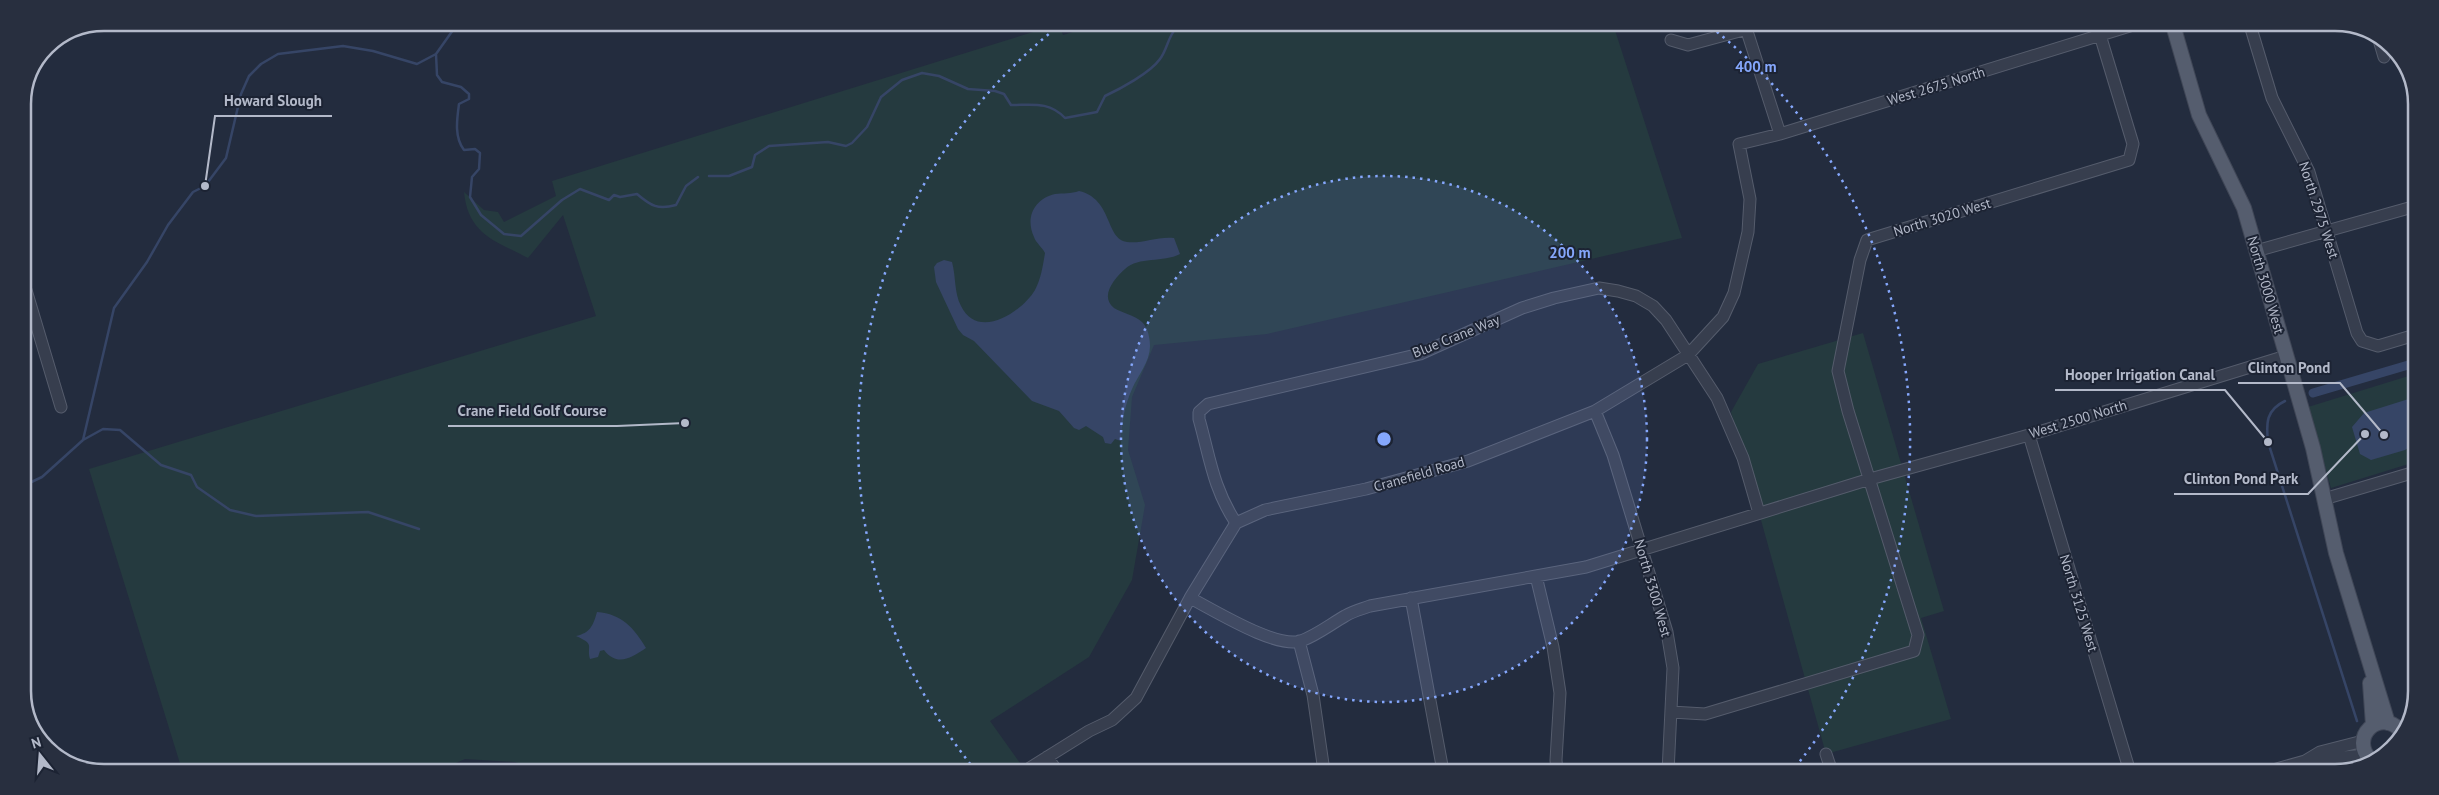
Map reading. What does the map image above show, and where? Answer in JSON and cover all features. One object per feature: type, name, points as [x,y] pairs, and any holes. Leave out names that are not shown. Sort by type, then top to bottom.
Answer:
[{"type":"main road","name":"North 3000 West","points":[[2174,31],[2199,115],[2244,208],[2313,448],[2336,553],[2370,667],[2397,726]]},
{"type":"main road","name":"North 3000 West","points":[[2370,667],[2373,725]]},
{"type":"main road","points":[[2368,755],[2363,741],[2364,734],[2373,725],[2397,726]]},
{"type":"street","points":[[1672,40],[1688,45],[1733,31]]},
{"type":"street","points":[[1747,31],[1780,134]]},
{"type":"street","name":"West 2675 North","points":[[1738,144],[1780,134],[2113,31]]},
{"type":"street","name":"North 2975 West","points":[[2252,31],[2272,98],[2309,172],[2357,333],[2362,341],[2378,346],[2408,337]]},
{"type":"street","name":"North 3020 West","points":[[1870,479],[1843,398],[1838,371],[1860,260],[1867,240],[2129,160],[2133,144],[2100,35]]},
{"type":"street","points":[[2381,48],[2384,57]]},
{"type":"street","name":"Cranefield Road","points":[[1236,523],[1265,510],[1366,489],[1468,461],[1595,411],[1688,355],[1723,317],[1734,293],[1748,232],[1750,199],[1738,144]]},
{"type":"street","points":[[2256,251],[2408,208]]},
{"type":"street","name":"Blue Crane Way","points":[[1236,523],[1225,507],[1215,486],[1199,412],[1208,404],[1420,354],[1522,308],[1554,298],[1599,288],[1636,296],[1653,306],[1666,320],[1717,398],[1743,458],[1759,513]]},
{"type":"street","points":[[31,310],[61,408]]},
{"type":"street","name":"West 2500 North","points":[[1299,641],[1324,630],[1347,615],[1370,606],[1586,567],[1870,479],[2028,435],[2286,356]]},
{"type":"street","name":"North 3300 West","points":[[1595,411],[1613,455],[1667,632],[1673,668],[1668,764]]},
{"type":"street","name":"North 3125 West","points":[[2028,435],[2128,764]]},
{"type":"street","points":[[2324,499],[2408,474]]},
{"type":"street","points":[[1671,712],[1705,714],[1914,650],[1918,635],[1870,479]]},
{"type":"street","points":[[1036,764],[1089,731],[1112,720],[1136,698],[1190,598],[1236,523]]},
{"type":"street","points":[[1536,576],[1553,647],[1560,693],[1556,764]]},
{"type":"street","points":[[1190,598],[1258,633],[1274,639],[1299,641],[1314,695],[1323,764]]},
{"type":"street","points":[[1411,598],[1443,764]]},
{"type":"street","points":[[2292,764],[2320,752],[2363,741]]},
{"type":"street","points":[[1826,754],[1829,764]]},
{"type":"street","points":[[1047,757],[1052,764]]},
{"type":"street","points":[[2305,760],[2362,758]]},
{"type":"green space","points":[[1036,31],[1062,31],[1063,35],[1076,31],[1615,31],[1682,238],[1267,334],[1154,345],[1132,397],[1128,450],[1145,505],[1132,580],[1089,657],[990,721],[1020,763],[1019,764],[521,764],[465,759],[454,764],[180,764],[89,469],[596,316],[563,215],[528,258],[494,241],[477,227],[471,218],[464,192],[484,210],[498,212],[504,222],[556,196],[552,181]]},
{"type":"green space","points":[[1863,333],[1944,611],[1921,618],[1951,719],[1826,754],[1731,412],[1758,364]]},
{"type":"green space","points":[[2408,376],[2408,464],[2331,488],[2308,407]]},
{"type":"water","points":[[1079,191],[1090,195],[1098,202],[1115,234],[1120,239],[1127,242],[1138,242],[1174,238],[1180,254],[1173,257],[1137,262],[1125,269],[1110,287],[1108,298],[1110,303],[1114,308],[1142,322],[1146,327],[1150,340],[1146,363],[1127,401],[1121,441],[1115,439],[1111,444],[1105,443],[1103,437],[1086,426],[1079,430],[1074,428],[1059,411],[1032,401],[974,341],[963,335],[958,329],[936,282],[934,267],[937,263],[944,260],[952,262],[959,301],[969,316],[978,321],[988,322],[1010,314],[1029,298],[1037,286],[1042,272],[1045,253],[1031,230],[1033,210],[1042,200],[1055,194]]},
{"type":"water","points":[[2408,399],[2408,448],[2371,460],[2360,454],[2352,427],[2364,413]]},
{"type":"water","points":[[597,612],[614,616],[626,623],[637,634],[646,648],[630,658],[614,658],[604,650],[600,651],[598,657],[590,659],[588,644],[576,636],[588,631]]},
{"type":"waterway","points":[[31,482],[42,477],[83,440],[114,308],[147,262],[168,225],[193,192],[205,186],[226,158],[241,94],[249,76],[261,64],[278,54],[343,46],[373,51],[417,64],[436,54],[452,31]]},
{"type":"waterway","points":[[709,176],[729,176],[752,167],[755,155],[769,146],[828,142],[846,146],[852,143],[867,127],[881,97],[902,80],[922,73],[939,76],[968,89],[995,91],[1004,94],[1011,105],[1046,106],[1065,118],[1097,112],[1105,96],[1134,80],[1155,64],[1162,55],[1174,31]]},
{"type":"waterway","points":[[436,54],[437,75],[442,82],[461,87],[469,94],[469,99],[459,104],[457,128],[464,150],[475,149],[480,153],[479,169],[472,177],[470,197],[481,215],[504,234],[521,236],[562,200],[580,189],[609,200],[614,195],[620,197],[637,194],[655,206],[664,207],[676,205],[686,186],[698,177]]},
{"type":"waterway","points":[[2313,393],[2408,365]]},
{"type":"waterway","points":[[2285,401],[2271,413],[2267,423],[2268,442],[2357,721]]},
{"type":"waterway","points":[[83,440],[103,429],[120,430],[161,465],[191,475],[197,487],[230,510],[256,516],[368,512],[419,529]]},
{"type":"place","name":"Howard Slough","points":[[205,186]]},
{"type":"place","name":"Crane Field Golf Course","points":[[685,423]]},
{"type":"place","name":"Clinton Pond Park","points":[[2365,434]]},
{"type":"place","name":"Clinton Pond","points":[[2384,435]]},
{"type":"place","name":"Hooper Irrigation Canal","points":[[2268,442]]}]
